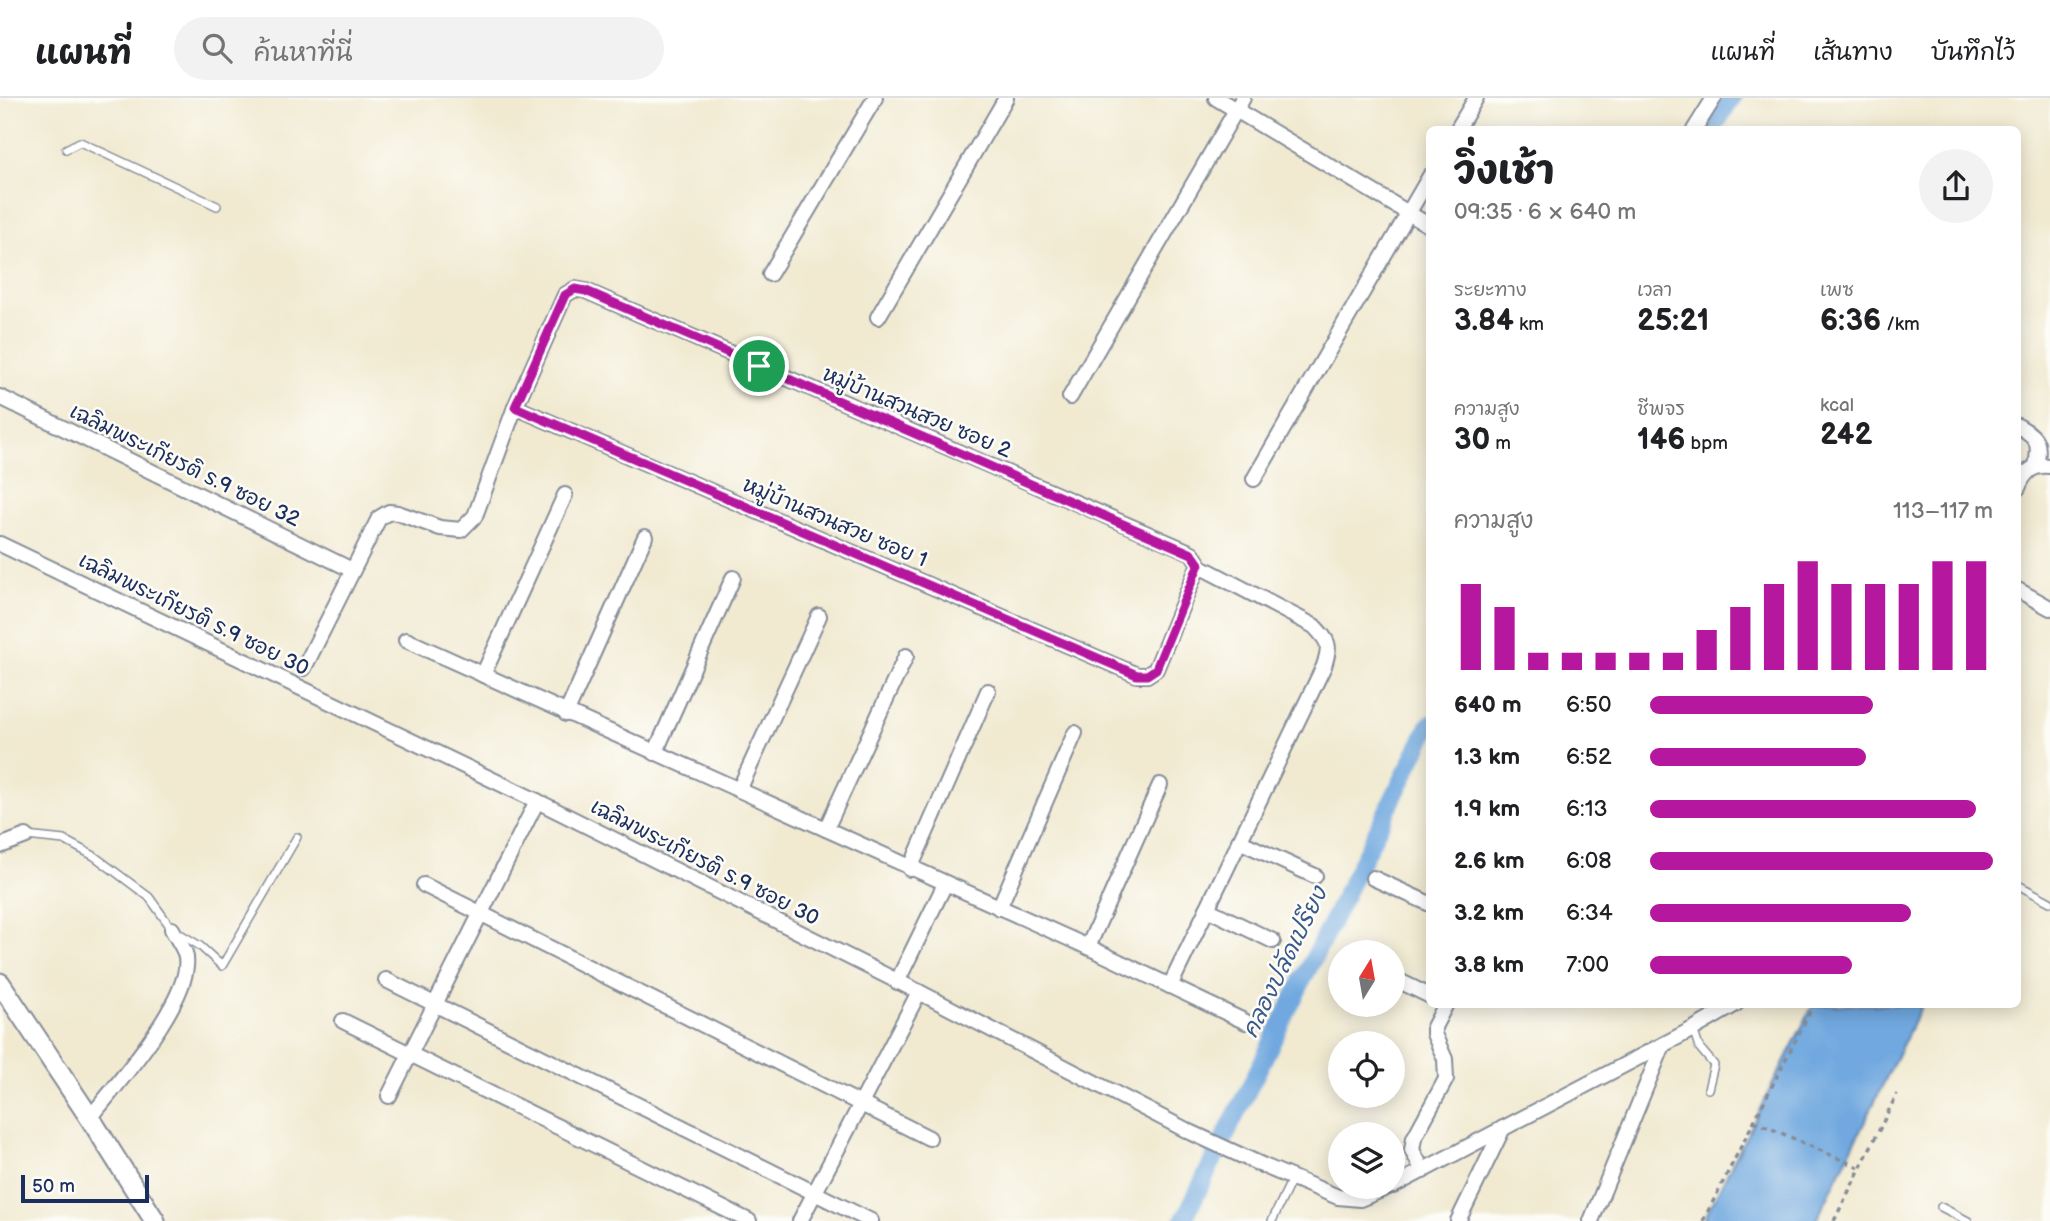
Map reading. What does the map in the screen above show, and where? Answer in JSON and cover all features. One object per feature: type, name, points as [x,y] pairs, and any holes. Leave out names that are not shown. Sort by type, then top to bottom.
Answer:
[{"type":"main road","points":[[0,983],[155,1221]]},
{"type":"street","points":[[770,274],[875,98]]},
{"type":"street","points":[[878,317],[1006,98]]},
{"type":"street","points":[[1216,98],[1239,104],[1426,224]]},
{"type":"street","points":[[1459,126],[1476,98]]},
{"type":"street","points":[[1696,126],[1714,98]]},
{"type":"street","points":[[1070,397],[1239,104]]},
{"type":"street","points":[[1254,480],[1426,183]]},
{"type":"street","name":"หมู่บ้านสวนสวย ซอย 2","points":[[515,407],[565,295],[575,289],[586,291],[1192,554],[1199,564],[1197,569]]},
{"type":"street","name":"เฉลิมพระเกียรติ ร.9 ซอย 32","points":[[0,397],[352,570]]},
{"type":"street","points":[[304,668],[374,526],[384,514],[398,513],[451,530],[461,530],[468,525],[475,516],[515,407]]},
{"type":"street","name":"หมู่บ้านสวนสวย ซอย 1","points":[[515,407],[1137,675],[1147,675],[1156,669],[1197,569]]},
{"type":"street","points":[[2021,428],[2036,439],[2043,466],[2021,478]]},
{"type":"street","points":[[483,675],[565,495]]},
{"type":"street","points":[[566,714],[645,537]]},
{"type":"street","name":"เฉลิมพระเกียรติ ร.9 ซอย 30","points":[[0,544],[537,802],[919,992],[1188,1131],[1328,1193]]},
{"type":"street","points":[[1170,986],[1324,666],[1329,649],[1327,640],[1314,626],[1205,569],[1197,569]]},
{"type":"street","points":[[655,753],[733,578]]},
{"type":"street","points":[[2021,592],[2050,608]]},
{"type":"street","points":[[739,790],[819,615]]},
{"type":"street","points":[[406,640],[1087,947],[1247,1022]]},
{"type":"street","points":[[826,829],[906,656]]},
{"type":"street","points":[[910,869],[988,691]]},
{"type":"street","points":[[999,908],[1075,733]]},
{"type":"street","points":[[1087,947],[1160,785]]},
{"type":"street","points":[[388,1096],[537,802]]},
{"type":"street","points":[[0,846],[26,836]]},
{"type":"street","points":[[1239,841],[1315,876]]},
{"type":"street","points":[[1373,878],[1426,902]]},
{"type":"street","points":[[897,982],[945,884]]},
{"type":"street","points":[[424,885],[929,1138]]},
{"type":"street","points":[[1207,909],[1273,942]]},
{"type":"street","points":[[90,1118],[166,1020],[185,978],[186,954],[172,929]]},
{"type":"street","points":[[386,980],[871,1221]]},
{"type":"street","points":[[1405,984],[1426,994]]},
{"type":"street","points":[[800,1221],[919,992]]},
{"type":"street","points":[[1423,1171],[1412,1150],[1414,1138],[1446,1079],[1445,1059],[1434,1034],[1434,1027],[1444,1008]]},
{"type":"street","name":"เฉลิมพระเกียรติ ร.9 ซอย 30","points":[[1405,1180],[1729,1008]]},
{"type":"street","points":[[343,1021],[749,1221]]},
{"type":"street","points":[[1591,1221],[1663,1045]]},
{"type":"street","points":[[1458,1221],[1503,1128]]},
{"type":"lane","points":[[66,149],[80,142],[217,206]]},
{"type":"lane","points":[[26,836],[64,840],[94,856],[149,897],[172,929],[200,946],[222,966],[297,837]]},
{"type":"lane","points":[[2021,888],[2050,902]]},
{"type":"lane","points":[[1693,1029],[1699,1047],[1714,1065],[1708,1089]]},
{"type":"lane","points":[[1272,1221],[1292,1179]]},
{"type":"lane","points":[[1941,1207],[1968,1221]]},
{"type":"path","points":[[1703,1221],[1812,1008]]},
{"type":"path","points":[[1834,1221],[1897,1094]]},
{"type":"path","points":[[1754,1121],[1860,1168]]},
{"type":"water","points":[[1811,1008],[1921,1008],[1816,1221],[1703,1221]]},
{"type":"waterway","name":"คลองปลัดเปรียง","points":[[1714,126],[1732,98]]},
{"type":"waterway","name":"คลองปลัดเปรียง","points":[[1183,1221],[1426,732]]},
{"type":"route","points":[[575,289],[586,291],[759,366],[1192,554],[1199,564],[1156,669],[1147,675],[1137,675],[515,407],[565,295],[575,289]]}]
